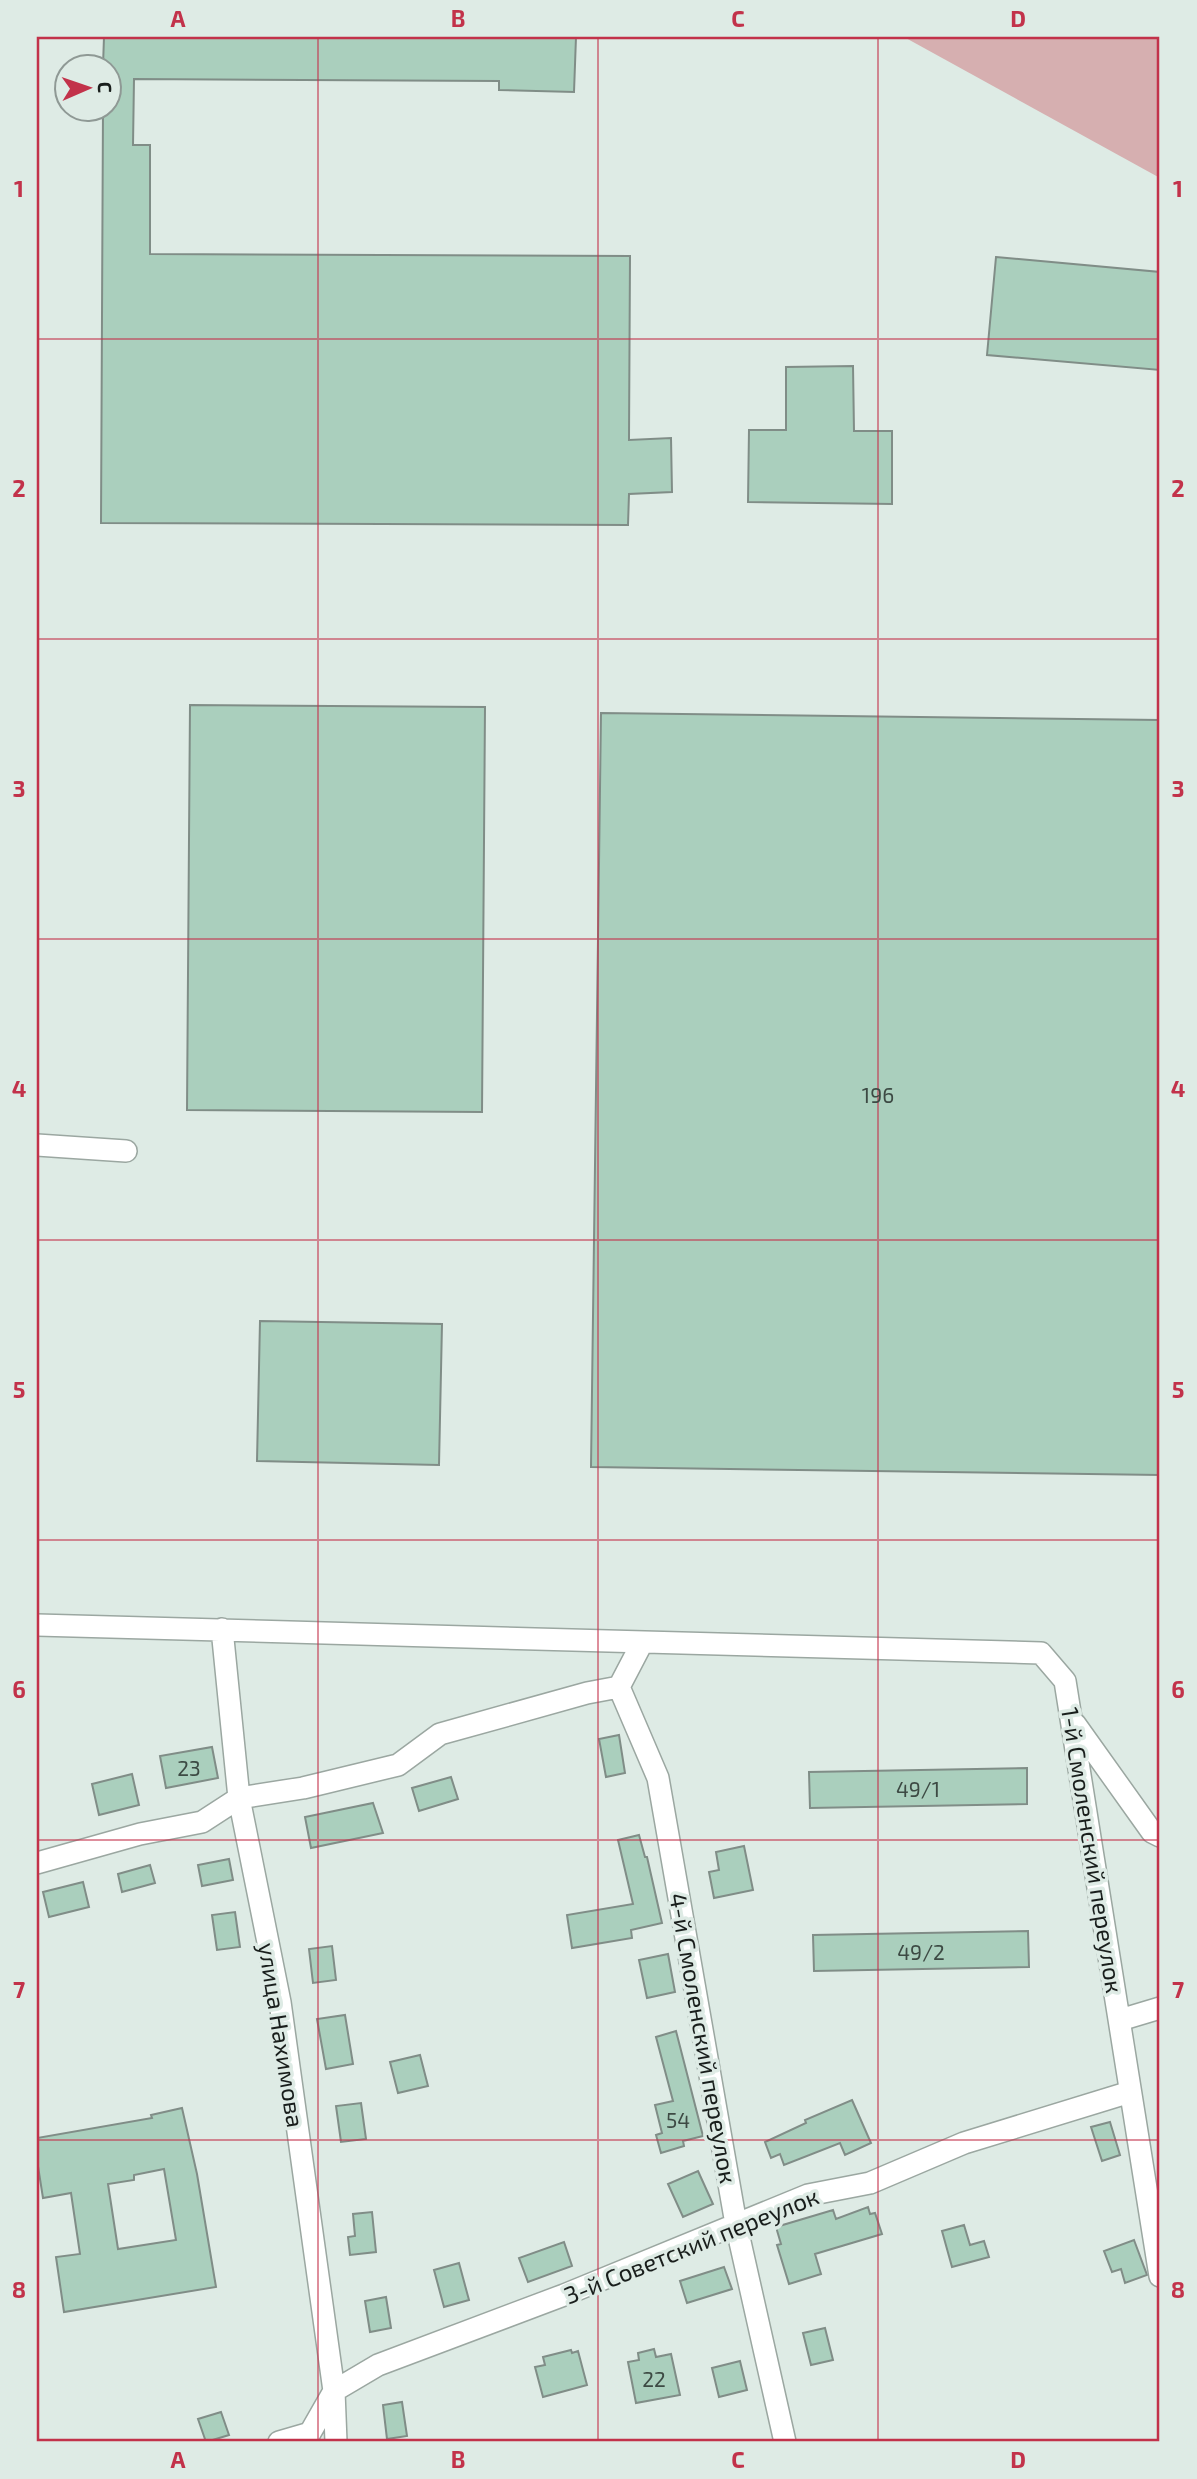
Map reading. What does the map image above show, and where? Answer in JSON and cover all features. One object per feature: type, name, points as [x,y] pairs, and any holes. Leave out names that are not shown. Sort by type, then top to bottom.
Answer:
[{"type":"street","points":[[37,1145],[126,1152]]},
{"type":"street","points":[[37,1625],[642,1643],[619,1687],[586,1693],[440,1734],[398,1765],[303,1788],[239,1798],[202,1822],[140,1834],[37,1863]]},
{"type":"street","name":"улица Нахимова","points":[[222,1629],[239,1798],[280,2003],[334,2391],[337,2442]]},
{"type":"street","name":"1-й Смоленский переулок","points":[[642,1643],[1041,1653],[1065,1681],[1160,2276]]},
{"type":"street","name":"4-й Смоленский переулок","points":[[619,1687],[658,1778],[736,2224],[785,2442]]},
{"type":"street","points":[[1072,1720],[1152,1832],[1160,1836]]},
{"type":"street","name":"1-й Смоленский переулок","points":[[1120,2020],[1160,2008]]},
{"type":"street","name":"3-й Советский переулок","points":[[279,2442],[310,2433],[334,2391],[378,2365],[564,2295],[808,2195],[870,2182],[964,2143],[1130,2092]]},
{"type":"shaded area","points":[[904,37],[1160,37],[1160,178]]},
{"type":"building","points":[[104,37],[576,37],[574,92],[499,90],[499,81],[134,79],[133,145],[150,145],[150,254],[630,256],[629,440],[671,438],[672,492],[629,494],[628,525],[101,523],[103,122],[122,122],[122,52],[103,52]]},
{"type":"building","points":[[996,257],[1160,272],[1160,370],[987,355]]},
{"type":"building","points":[[853,366],[854,431],[892,431],[892,504],[748,502],[749,430],[786,430],[786,367]]},
{"type":"building","points":[[190,705],[485,707],[482,1112],[187,1110]]},
{"type":"building","points":[[601,713],[1160,720],[1160,1475],[591,1467]]},
{"type":"building","points":[[260,1321],[442,1324],[439,1465],[257,1461]]},
{"type":"building","points":[[619,1735],[625,1773],[606,1777],[599,1739]]},
{"type":"building","points":[[212,1747],[218,1778],[166,1788],[160,1756]]},
{"type":"building","points":[[1027,1768],[1027,1804],[810,1808],[809,1772]]},
{"type":"building","points":[[132,1774],[139,1805],[99,1815],[92,1784]]},
{"type":"building","points":[[451,1777],[458,1799],[419,1811],[412,1788]]},
{"type":"building","points":[[373,1803],[383,1833],[311,1848],[305,1817]]},
{"type":"building","points":[[639,1835],[647,1857],[662,1923],[631,1930],[632,1938],[572,1948],[567,1915],[633,1904],[618,1840]]},
{"type":"building","points":[[744,1846],[753,1890],[714,1898],[709,1872],[719,1870],[716,1852]]},
{"type":"building","points":[[229,1859],[233,1880],[202,1886],[198,1865]]},
{"type":"building","points":[[150,1865],[155,1883],[122,1892],[118,1874]]},
{"type":"building","points":[[83,1882],[89,1907],[49,1917],[43,1892]]},
{"type":"building","points":[[235,1912],[240,1947],[217,1950],[212,1915]]},
{"type":"building","points":[[1028,1931],[1029,1967],[814,1971],[813,1935]]},
{"type":"building","points":[[332,1946],[336,1980],[313,1983],[309,1949]]},
{"type":"building","points":[[668,1954],[675,1992],[647,1998],[639,1960]]},
{"type":"building","points":[[345,2015],[353,2064],[326,2069],[317,2019]]},
{"type":"building","points":[[676,2031],[703,2136],[683,2141],[684,2146],[661,2153],[656,2135],[662,2133],[655,2105],[673,2101],[656,2037]]},
{"type":"building","points":[[420,2055],[428,2086],[398,2093],[390,2062]]},
{"type":"building","points":[[852,2100],[871,2143],[845,2155],[840,2143],[784,2165],[780,2154],[771,2158],[765,2142],[806,2123],[805,2120]]},
{"type":"building","points":[[361,2103],[366,2139],[341,2142],[336,2106]]},
{"type":"building","points":[[182,2108],[197,2174],[216,2287],[64,2312],[56,2257],[80,2254],[71,2193],[43,2198],[37,2160],[37,2138],[152,2118],[151,2115]],"holes":[[[164,2169],[176,2240],[118,2249],[108,2184],[134,2180],[134,2175]]]},
{"type":"building","points":[[1110,2122],[1120,2155],[1102,2161],[1091,2127]]},
{"type":"building","points":[[698,2171],[713,2204],[683,2217],[668,2184]]},
{"type":"building","points":[[868,2207],[870,2214],[875,2213],[882,2234],[815,2254],[821,2274],[789,2284],[777,2245],[781,2244],[776,2227],[833,2210],[836,2219]]},
{"type":"building","points":[[372,2212],[376,2252],[350,2255],[348,2237],[355,2236],[353,2214]]},
{"type":"building","points":[[964,2225],[970,2245],[984,2241],[989,2257],[952,2267],[942,2231]]},
{"type":"building","points":[[1134,2240],[1147,2275],[1125,2283],[1121,2269],[1112,2272],[1104,2251]]},
{"type":"building","points":[[564,2242],[572,2266],[528,2282],[519,2258]]},
{"type":"building","points":[[459,2263],[469,2300],[444,2307],[434,2270]]},
{"type":"building","points":[[724,2267],[732,2289],[687,2303],[680,2281]]},
{"type":"building","points":[[386,2297],[391,2328],[370,2332],[365,2301]]},
{"type":"building","points":[[825,2328],[833,2360],[811,2365],[803,2333]]},
{"type":"building","points":[[654,2349],[656,2357],[671,2354],[680,2395],[636,2403],[628,2362],[639,2360],[638,2353]]},
{"type":"building","points":[[571,2350],[572,2353],[578,2351],[587,2385],[543,2397],[535,2367],[545,2365],[543,2357]]},
{"type":"building","points":[[740,2361],[747,2390],[719,2397],[712,2368]]},
{"type":"building","points":[[402,2402],[407,2436],[387,2439],[383,2405]]},
{"type":"building","points":[[221,2412],[229,2435],[206,2442],[198,2419]]}]
